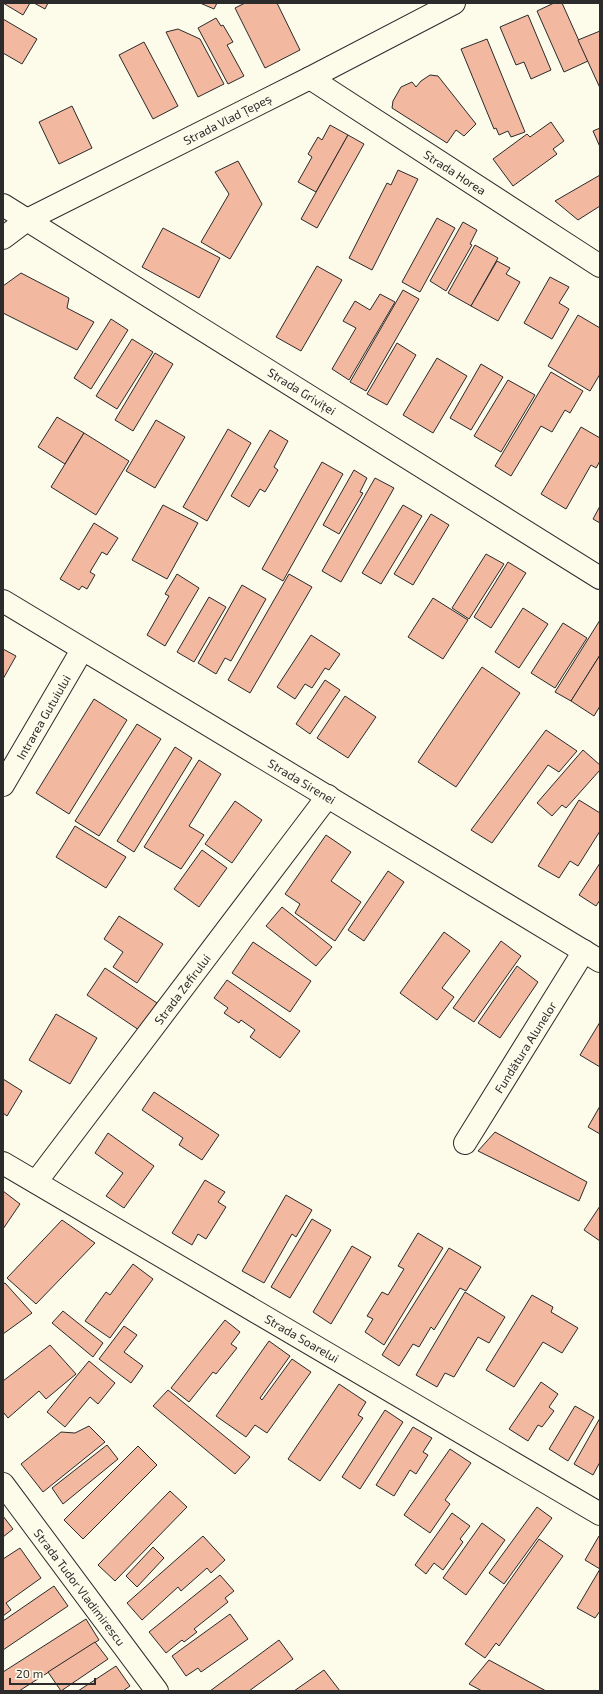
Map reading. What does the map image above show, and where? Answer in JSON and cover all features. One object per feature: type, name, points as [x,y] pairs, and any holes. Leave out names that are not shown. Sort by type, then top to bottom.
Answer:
[{"type":"street","name":"Strada Vlad Țepeș","points":[[3,238],[27,220],[310,78],[454,3]]},
{"type":"street","name":"Strada Horea","points":[[310,78],[596,259]]},
{"type":"street","name":"Strada Griviței","points":[[3,205],[600,578]]},
{"type":"street","name":"Strada Sirenei","points":[[3,601],[592,956]]},
{"type":"street","name":"Intrarea Gutuiului","points":[[3,785],[82,650]]},
{"type":"street","name":"Strada Zefirului","points":[[36,1182],[328,796]]},
{"type":"street","name":"Fundătura Alunelor","points":[[465,1143],[592,956]]},
{"type":"street","name":"Strada Soarelui","points":[[3,1163],[600,1514]]},
{"type":"street","name":"Strada Tudor Vladimirescu","points":[[3,1484],[157,1691]]},
{"type":"building","points":[[3,3],[30,3],[23,15]]},
{"type":"building","points":[[34,3],[48,3],[45,9]]},
{"type":"building","points":[[200,3],[217,3],[214,9]]},
{"type":"building","points":[[245,3],[277,3],[300,50],[265,68],[235,8]]},
{"type":"building","points":[[554,3],[562,3],[588,61],[564,72],[537,11]]},
{"type":"building","points":[[528,15],[551,70],[531,79],[524,62],[516,65],[500,27]]},
{"type":"building","points":[[216,18],[221,26],[223,25],[233,42],[227,45],[244,76],[228,84],[198,28]]},
{"type":"building","points":[[3,19],[37,39],[22,64],[3,53]]},
{"type":"building","points":[[178,29],[200,39],[224,84],[198,97],[166,32]]},
{"type":"building","points":[[600,31],[600,88],[578,40]]},
{"type":"building","points":[[487,39],[525,132],[511,137],[508,131],[499,135],[496,128],[494,129],[461,49]]},
{"type":"building","points":[[144,42],[178,106],[153,119],[119,55]]},
{"type":"building","points":[[430,75],[438,76],[476,124],[464,136],[456,130],[447,143],[392,108],[393,101],[401,87],[412,82],[416,87],[421,81]]},
{"type":"building","points":[[72,106],[92,148],[59,164],[39,122]]},
{"type":"building","points":[[551,122],[564,141],[553,149],[557,154],[513,186],[493,159],[527,134],[530,137]]},
{"type":"building","points":[[330,125],[348,135],[316,192],[298,182],[312,157],[308,154],[318,137],[322,140]]},
{"type":"building","points":[[600,128],[600,147],[593,131]]},
{"type":"building","points":[[348,135],[364,144],[317,228],[301,219]]},
{"type":"building","points":[[238,161],[262,204],[230,259],[201,242],[229,194],[215,172]]},
{"type":"building","points":[[398,170],[418,179],[372,270],[349,258],[387,183],[391,185]]},
{"type":"building","points":[[600,175],[600,206],[578,220],[555,201]]},
{"type":"building","points":[[437,218],[455,228],[420,292],[402,282]]},
{"type":"building","points":[[463,222],[477,230],[470,244],[472,245],[446,291],[430,281]]},
{"type":"building","points":[[163,228],[220,258],[199,298],[142,267]]},
{"type":"building","points":[[475,245],[498,258],[471,306],[448,293]]},
{"type":"building","points":[[497,261],[510,268],[506,274],[520,282],[498,321],[471,306]]},
{"type":"building","points":[[317,266],[342,280],[301,351],[276,337]]},
{"type":"building","points":[[21,273],[69,298],[67,308],[94,322],[77,350],[3,313],[3,286]]},
{"type":"building","points":[[550,277],[569,287],[559,303],[569,309],[552,339],[524,323]]},
{"type":"building","points":[[403,290],[419,299],[366,391],[350,382]]},
{"type":"building","points":[[380,294],[395,302],[349,380],[332,369],[356,328],[343,321],[355,301],[370,310]]},
{"type":"building","points":[[578,315],[600,328],[600,374],[590,391],[548,366]]},
{"type":"building","points":[[111,319],[128,330],[91,389],[74,378]]},
{"type":"building","points":[[132,339],[153,352],[117,409],[96,396]]},
{"type":"building","points":[[397,343],[416,355],[387,405],[367,394]]},
{"type":"building","points":[[155,353],[173,364],[133,431],[115,420]]},
{"type":"building","points":[[437,358],[467,376],[433,433],[403,415]]},
{"type":"building","points":[[481,364],[503,377],[471,430],[450,418]]},
{"type":"building","points":[[551,372],[583,391],[570,413],[565,410],[552,432],[541,426],[511,476],[495,466]]},
{"type":"building","points":[[508,380],[535,395],[501,452],[474,436]]},
{"type":"building","points":[[57,417],[84,433],[65,464],[38,447]]},
{"type":"building","points":[[156,420],[185,437],[155,488],[126,471]]},
{"type":"building","points":[[581,427],[600,438],[600,461],[596,468],[591,465],[566,509],[541,494]]},
{"type":"building","points":[[228,429],[251,443],[207,521],[183,507]]},
{"type":"building","points":[[270,430],[288,441],[274,467],[278,470],[265,492],[260,489],[249,507],[231,496]]},
{"type":"building","points":[[84,433],[129,461],[96,515],[51,487]]},
{"type":"building","points":[[322,462],[343,474],[283,581],[262,569]]},
{"type":"building","points":[[354,470],[367,478],[360,492],[363,493],[339,534],[323,525]]},
{"type":"building","points":[[375,478],[394,488],[341,582],[322,571]]},
{"type":"building","points":[[163,505],[198,523],[167,579],[132,560]]},
{"type":"building","points":[[403,505],[422,516],[381,584],[362,573]]},
{"type":"building","points":[[600,506],[600,523],[593,519]]},
{"type":"building","points":[[431,514],[449,525],[413,585],[394,574]]},
{"type":"building","points":[[94,523],[118,538],[107,555],[102,552],[90,572],[95,575],[87,589],[82,586],[79,590],[60,579]]},
{"type":"building","points":[[486,554],[504,564],[469,619],[452,608]]},
{"type":"building","points":[[508,562],[526,573],[491,628],[474,617]]},
{"type":"building","points":[[177,574],[199,588],[165,646],[147,635],[169,596],[165,594]]},
{"type":"building","points":[[289,574],[312,587],[250,693],[228,680]]},
{"type":"building","points":[[242,585],[266,599],[231,661],[225,658],[216,674],[198,663]]},
{"type":"building","points":[[209,597],[226,607],[194,662],[177,652]]},
{"type":"building","points":[[433,598],[468,620],[443,659],[408,637]]},
{"type":"building","points":[[523,608],[548,624],[519,668],[495,652]]},
{"type":"building","points":[[600,620],[600,655],[571,701],[555,692]]},
{"type":"building","points":[[563,623],[587,638],[555,688],[531,673]]},
{"type":"building","points":[[311,635],[340,654],[329,670],[325,668],[312,688],[305,684],[295,699],[277,687]]},
{"type":"building","points":[[3,649],[16,656],[3,679]]},
{"type":"building","points":[[600,655],[600,706],[594,716],[571,701]]},
{"type":"building","points":[[482,667],[520,693],[456,787],[418,762]]},
{"type":"building","points":[[325,680],[340,690],[310,734],[296,724]]},
{"type":"building","points":[[345,696],[376,717],[348,758],[317,738]]},
{"type":"building","points":[[94,699],[127,720],[69,814],[36,793]]},
{"type":"building","points":[[137,724],[161,739],[99,836],[75,821]]},
{"type":"building","points":[[546,730],[577,751],[559,772],[548,765],[492,843],[471,830]]},
{"type":"building","points":[[175,747],[192,758],[134,852],[117,841]]},
{"type":"building","points":[[583,750],[600,765],[600,770],[566,808],[562,805],[552,816],[537,803]]},
{"type":"building","points":[[199,760],[221,774],[189,826],[204,835],[181,869],[144,847]]},
{"type":"building","points":[[579,800],[600,813],[600,831],[578,866],[570,861],[559,878],[538,866]]},
{"type":"building","points":[[235,801],[262,820],[232,863],[205,844]]},
{"type":"building","points":[[75,826],[126,857],[106,888],[56,857]]},
{"type":"building","points":[[326,835],[351,852],[331,881],[361,902],[335,941],[295,913],[300,904],[285,894]]},
{"type":"building","points":[[202,850],[227,868],[199,907],[174,889]]},
{"type":"building","points":[[600,863],[600,900],[596,906],[579,895]]},
{"type":"building","points":[[388,871],[404,882],[364,941],[348,930]]},
{"type":"building","points":[[282,907],[332,947],[316,966],[266,926]]},
{"type":"building","points":[[119,916],[163,944],[137,983],[113,967],[123,952],[104,939]]},
{"type":"building","points":[[444,932],[470,951],[442,988],[454,997],[437,1020],[400,993]]},
{"type":"building","points":[[501,941],[521,956],[474,1022],[453,1008]]},
{"type":"building","points":[[253,942],[311,981],[290,1012],[232,973]]},
{"type":"building","points":[[517,966],[538,982],[500,1038],[478,1023]]},
{"type":"building","points":[[105,968],[157,1003],[139,1030],[87,995]]},
{"type":"building","points":[[227,980],[300,1031],[280,1058],[250,1037],[255,1030],[241,1020],[239,1023],[224,1013],[228,1008],[214,998]]},
{"type":"building","points":[[56,1014],[97,1038],[70,1084],[29,1060]]},
{"type":"building","points":[[600,1022],[600,1067],[580,1055]]},
{"type":"building","points":[[3,1079],[22,1091],[7,1116],[3,1113]]},
{"type":"building","points":[[154,1092],[219,1135],[202,1160],[179,1145],[183,1138],[142,1110]]},
{"type":"building","points":[[600,1106],[600,1134],[588,1127]]},
{"type":"building","points":[[495,1132],[587,1182],[579,1201],[478,1151]]},
{"type":"building","points":[[108,1133],[154,1166],[124,1208],[106,1196],[123,1173],[95,1153]]},
{"type":"building","points":[[205,1180],[225,1192],[218,1202],[226,1207],[206,1239],[198,1234],[192,1245],[172,1233]]},
{"type":"building","points":[[3,1191],[20,1204],[3,1229]]},
{"type":"building","points":[[286,1195],[312,1210],[296,1237],[292,1234],[264,1283],[242,1271]]},
{"type":"building","points":[[600,1206],[600,1241],[584,1230]]},
{"type":"building","points":[[312,1219],[331,1230],[290,1298],[271,1287]]},
{"type":"building","points":[[62,1220],[95,1243],[36,1304],[7,1278]]},
{"type":"building","points":[[418,1233],[443,1248],[384,1345],[365,1332],[373,1319],[367,1316],[382,1292],[388,1295],[404,1269],[398,1266]]},
{"type":"building","points":[[352,1246],[371,1257],[331,1324],[313,1312]]},
{"type":"building","points":[[449,1248],[481,1267],[466,1291],[460,1288],[434,1330],[431,1327],[419,1347],[413,1344],[399,1366],[382,1355]]},
{"type":"building","points":[[133,1264],[153,1279],[110,1338],[85,1321],[106,1292],[110,1295]]},
{"type":"building","points":[[5,1283],[32,1313],[3,1334],[3,1284]]},
{"type":"building","points":[[465,1292],[505,1317],[489,1343],[478,1337],[454,1377],[445,1373],[437,1387],[416,1375]]},
{"type":"building","points":[[532,1295],[553,1307],[551,1312],[578,1328],[562,1353],[543,1342],[514,1387],[486,1370]]},
{"type":"building","points":[[63,1311],[103,1343],[93,1357],[52,1323]]},
{"type":"building","points":[[225,1320],[240,1332],[231,1344],[237,1348],[216,1374],[213,1372],[189,1402],[171,1388]]},
{"type":"building","points":[[124,1326],[137,1335],[124,1352],[143,1366],[131,1383],[99,1359]]},
{"type":"building","points":[[269,1341],[290,1356],[260,1398],[262,1400],[292,1359],[311,1372],[267,1433],[255,1425],[246,1437],[216,1416]]},
{"type":"building","points":[[50,1345],[76,1374],[46,1399],[39,1391],[8,1418],[4,1413],[3,1414],[3,1381]]},
{"type":"building","points":[[89,1361],[115,1383],[98,1404],[90,1397],[65,1427],[47,1412]]},
{"type":"building","points":[[541,1382],[558,1394],[549,1407],[554,1411],[542,1427],[538,1425],[528,1441],[509,1429]]},
{"type":"building","points":[[339,1384],[366,1402],[358,1415],[363,1418],[320,1481],[288,1459]]},
{"type":"building","points":[[168,1390],[250,1457],[235,1474],[153,1406]]},
{"type":"building","points":[[575,1406],[594,1417],[568,1461],[549,1449]]},
{"type":"building","points":[[385,1410],[403,1422],[360,1489],[342,1477]]},
{"type":"building","points":[[600,1418],[600,1462],[593,1475],[574,1464]]},
{"type":"building","points":[[89,1426],[105,1442],[43,1492],[21,1464],[61,1432],[75,1433]]},
{"type":"building","points":[[413,1427],[432,1438],[423,1452],[428,1455],[416,1474],[410,1470],[394,1496],[376,1485]]},
{"type":"building","points":[[107,1445],[118,1459],[63,1504],[52,1488]]},
{"type":"building","points":[[138,1446],[157,1465],[83,1539],[64,1520]]},
{"type":"building","points":[[450,1449],[471,1463],[445,1500],[450,1504],[430,1533],[404,1515]]},
{"type":"building","points":[[170,1491],[187,1507],[115,1581],[98,1565]]},
{"type":"building","points":[[537,1507],[552,1518],[504,1584],[489,1573]]},
{"type":"building","points":[[452,1513],[470,1526],[460,1539],[463,1542],[443,1570],[434,1563],[426,1574],[415,1565]]},
{"type":"building","points":[[3,1516],[13,1529],[3,1537]]},
{"type":"building","points":[[482,1523],[505,1540],[466,1595],[443,1578]]},
{"type":"building","points":[[203,1536],[225,1560],[211,1573],[207,1568],[181,1591],[178,1587],[142,1620],[127,1603]]},
{"type":"building","points":[[599,1536],[600,1537],[600,1569],[585,1560]]},
{"type":"building","points":[[539,1539],[563,1556],[499,1646],[496,1643],[485,1658],[465,1644]]},
{"type":"building","points":[[153,1547],[164,1558],[137,1587],[126,1576]]},
{"type":"building","points":[[20,1548],[41,1578],[6,1603],[11,1610],[3,1616],[3,1559]]},
{"type":"building","points":[[600,1569],[600,1611],[595,1618],[577,1608]]},
{"type":"building","points":[[220,1575],[234,1591],[225,1598],[228,1602],[194,1629],[197,1632],[184,1642],[182,1640],[166,1653],[149,1632]]},
{"type":"building","points":[[54,1586],[68,1606],[3,1650],[3,1621]]},
{"type":"building","points":[[230,1614],[248,1639],[201,1672],[198,1668],[186,1676],[172,1656]]},
{"type":"building","points":[[86,1619],[99,1640],[19,1691],[3,1691],[3,1672]]},
{"type":"building","points":[[279,1640],[293,1659],[249,1691],[210,1691]]},
{"type":"building","points":[[95,1642],[108,1659],[61,1691],[48,1672]]},
{"type":"building","points":[[489,1660],[546,1691],[482,1691],[469,1684]]},
{"type":"building","points":[[116,1666],[130,1686],[123,1691],[78,1691]]},
{"type":"building","points":[[324,1670],[340,1691],[294,1691]]}]
